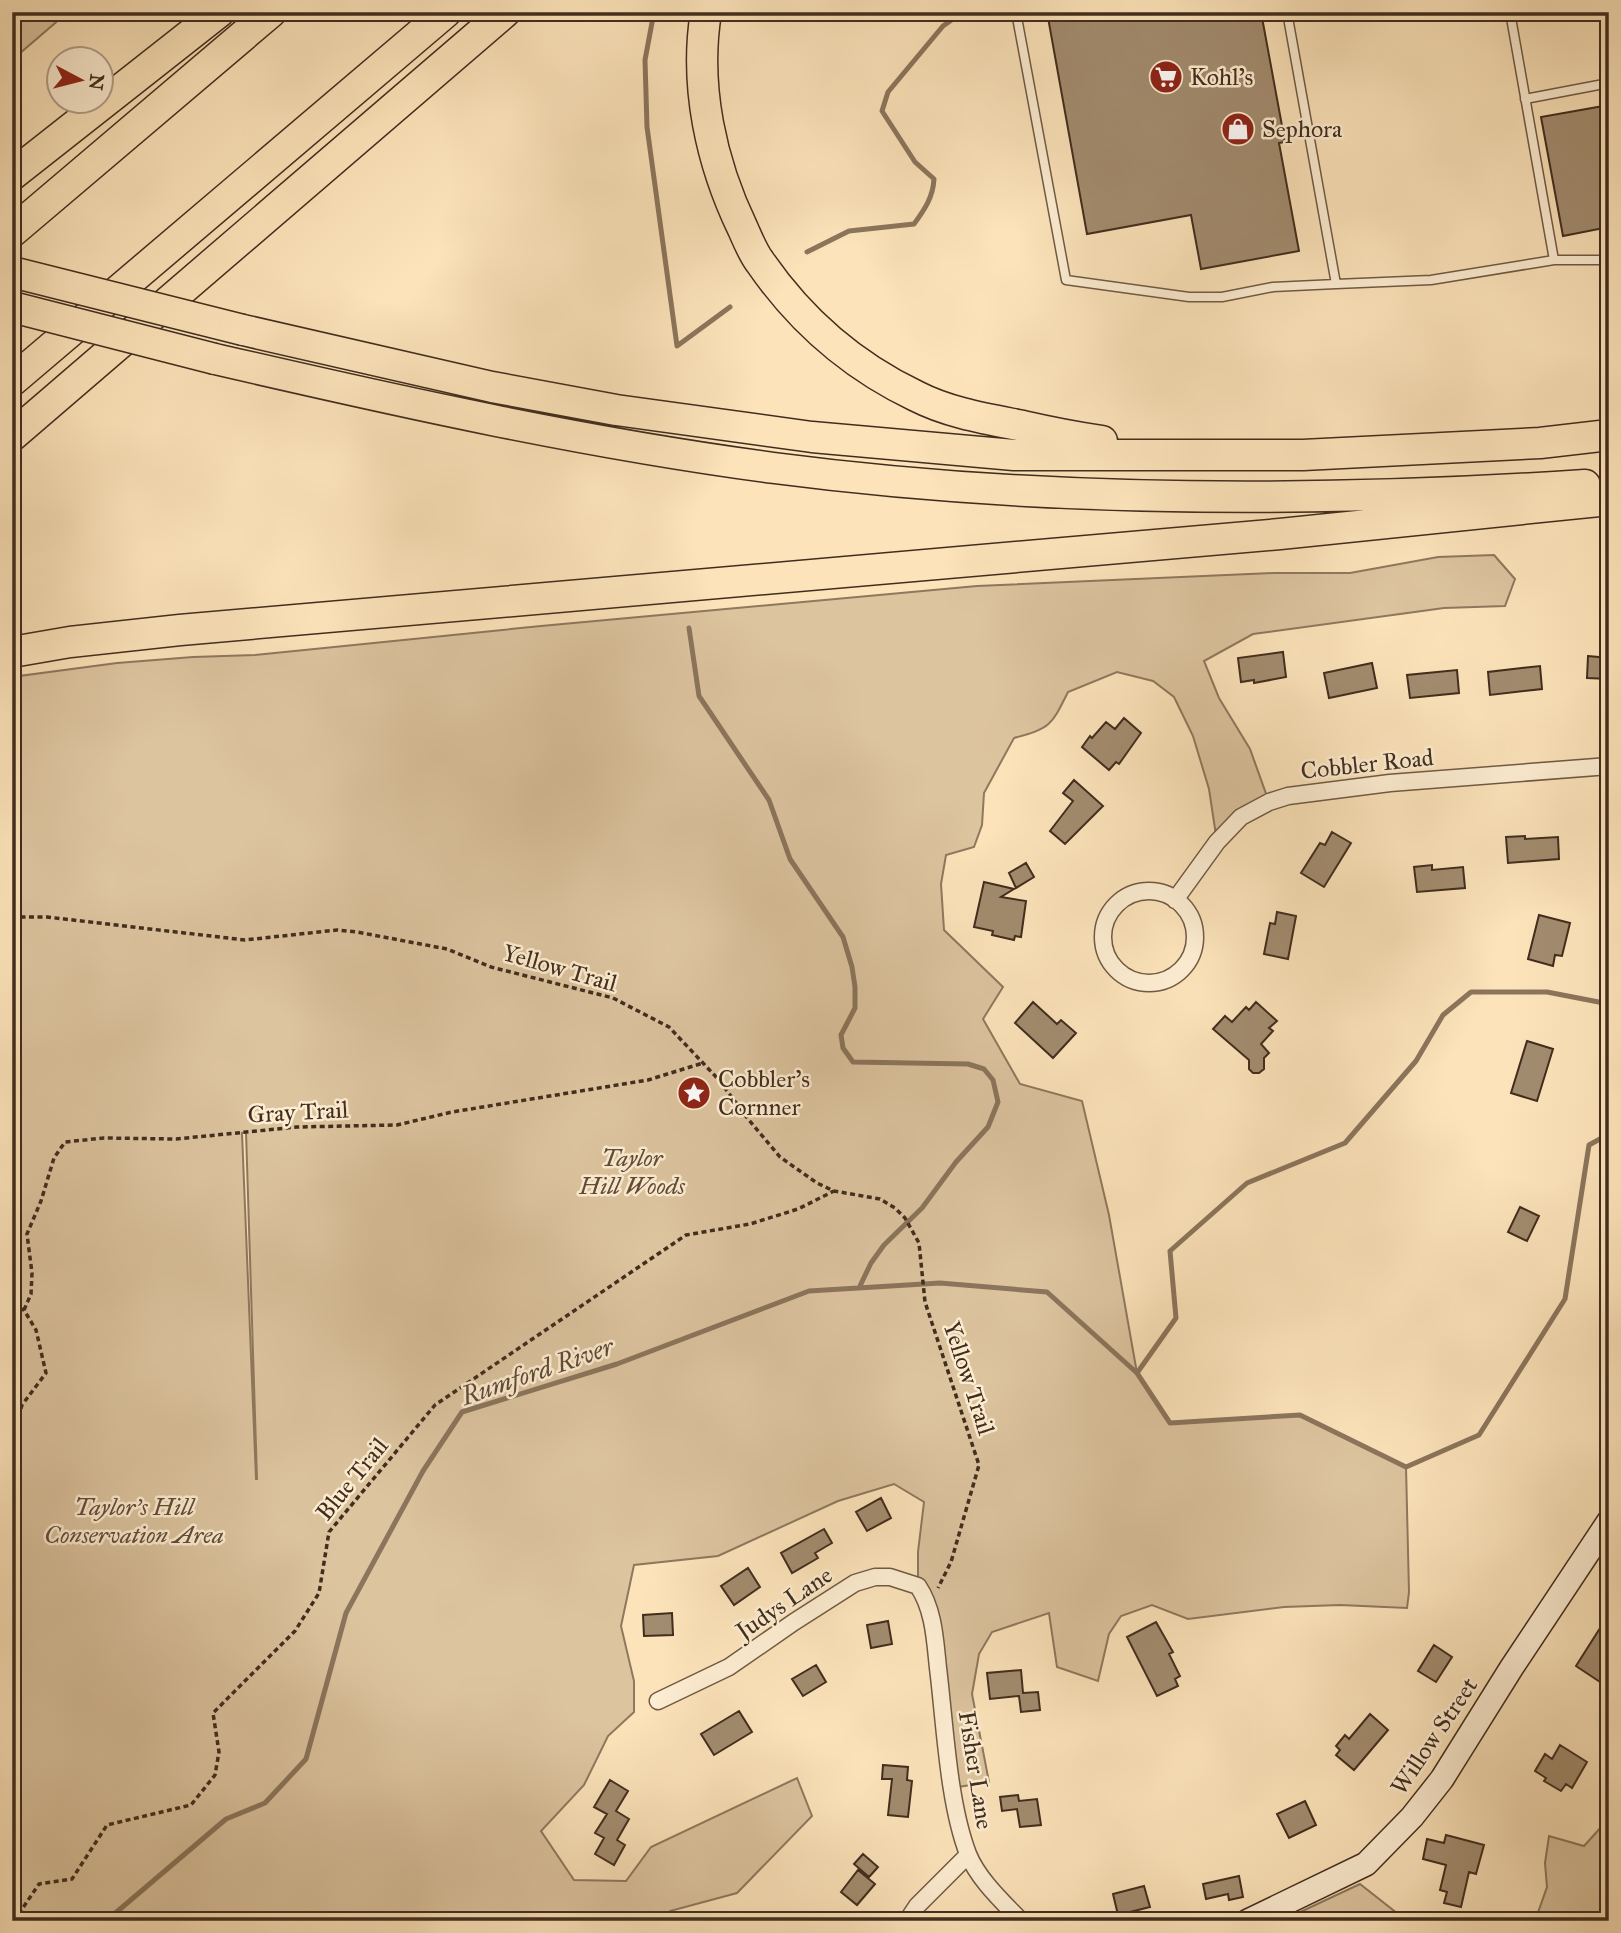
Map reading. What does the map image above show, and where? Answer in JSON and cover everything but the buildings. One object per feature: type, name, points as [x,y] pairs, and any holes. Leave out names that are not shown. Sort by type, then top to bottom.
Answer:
[{"type":"highway","points":[[12,175],[219,12]]},
{"type":"highway","points":[[12,232],[271,12]]},
{"type":"highway","points":[[12,381],[446,12]]},
{"type":"highway","points":[[12,436],[505,12]]},
{"type":"highway","points":[[706,12],[703,34],[705,94],[712,149],[735,213],[758,261],[802,315],[852,359],[917,397],[971,416],[1083,438],[1231,455]]},
{"type":"highway","points":[[12,272],[243,330],[492,387],[616,410],[811,437],[1014,455],[1303,456],[1540,443],[1609,435]]},
{"type":"highway","points":[[12,307],[215,359],[416,406],[634,448],[777,468],[1076,494],[1399,494],[1609,483]]},
{"type":"highway","points":[[12,652],[70,642],[180,630],[1280,534],[1609,500]]},
{"type":"street","name":"Cobbler Road","points":[[1175,900],[1217,842],[1241,817],[1269,802],[1288,796],[1390,783],[1609,766]]},
{"type":"street","points":[[1140,892],[1158,892],[1175,900],[1188,913],[1194,930],[1194,948],[1186,965],[1172,977],[1155,983],[1137,982],[1121,974],[1109,959],[1104,941],[1106,922],[1115,906],[1140,892]]},
{"type":"street","name":"Willow Street","points":[[1248,1921],[1366,1864],[1412,1817],[1442,1779],[1609,1521]]},
{"type":"street","name":"Judys Lane","points":[[658,1701],[729,1667],[855,1583],[875,1577],[903,1580],[918,1586],[929,1608]]},
{"type":"street","name":"Fisher Lane","points":[[929,1608],[952,1788],[968,1855],[985,1882],[1021,1921]]},
{"type":"street","points":[[907,1921],[917,1906],[968,1855]]},
{"type":"lane","points":[[1016,12],[1066,280],[1189,297],[1222,297],[1273,286],[1431,280],[1554,260],[1609,260]]},
{"type":"lane","points":[[1287,12],[1336,284]]},
{"type":"lane","points":[[1510,12],[1554,260]]},
{"type":"lane","points":[[1525,99],[1609,83]]},
{"type":"path","name":"Yellow Trail","points":[[12,917],[47,917],[245,940],[347,931],[447,949],[491,967],[613,998],[669,1027],[704,1063],[780,1157],[817,1183],[834,1191],[880,1199],[895,1208],[919,1243],[925,1302],[979,1465],[951,1562],[929,1608]]},
{"type":"path","name":"Gray Trail","points":[[24,1310],[31,1294],[27,1234],[41,1201],[54,1158],[65,1142],[104,1138],[176,1139],[296,1126],[397,1125],[452,1112],[649,1080],[704,1063]]},
{"type":"path","name":"Blue Trail","points":[[15,1921],[39,1884],[72,1879],[107,1825],[191,1805],[215,1775],[219,1752],[213,1713],[295,1631],[319,1593],[329,1532],[435,1405],[686,1236],[750,1223],[798,1209],[834,1191]]},
{"type":"path","points":[[12,1306],[24,1310],[36,1330],[46,1373],[22,1405],[17,1422],[12,1426]]},
{"type":"green space","points":[[12,12],[68,12],[12,60]]},
{"type":"green space","name":"Taylor Hill Woods","points":[[1494,555],[1515,579],[1505,606],[1444,608],[1253,634],[1204,661],[1219,698],[1250,749],[1269,802],[1217,842],[1209,789],[1193,736],[1174,697],[1153,681],[1117,672],[1068,692],[1049,724],[1014,738],[984,793],[982,825],[974,847],[946,855],[941,884],[944,930],[1003,987],[983,1019],[1020,1084],[1082,1101],[1109,1215],[1137,1373],[1171,1423],[1300,1415],[1406,1467],[1409,1592],[1407,1608],[1340,1605],[1284,1607],[1188,1619],[1152,1605],[1121,1616],[1109,1634],[1098,1681],[1057,1667],[1049,1613],[992,1632],[979,1654],[972,1694],[989,1782],[952,1788],[918,1586],[918,1552],[924,1502],[894,1484],[838,1501],[718,1556],[634,1565],[621,1626],[634,1681],[634,1712],[608,1736],[584,1785],[541,1831],[574,1880],[626,1881],[651,1847],[797,1778],[812,1816],[737,1893],[670,1911],[666,1921],[12,1921],[12,677],[117,663],[255,655],[977,586],[1274,573],[1350,573],[1438,557]],"holes":[[[246,1132],[257,1479],[242,1133]]]},
{"type":"green space","points":[[1609,1808],[1609,1921],[1535,1921],[1547,1887],[1545,1863],[1549,1836],[1584,1846],[1603,1825]]},
{"type":"green space","points":[[1360,1884],[1407,1921],[1281,1921]]},
{"type":"waterway","points":[[654,12],[645,60],[647,127],[677,346],[730,307]]},
{"type":"waterway","points":[[807,252],[849,231],[914,224],[922,213],[930,197],[934,179],[915,162],[882,111],[888,92],[943,26],[963,12]]},
{"type":"waterway","points":[[689,628],[699,696],[769,800],[790,859],[843,937],[855,987],[855,1008],[841,1035],[843,1048],[853,1062],[968,1064],[984,1069],[993,1080],[998,1102],[988,1127],[956,1162],[922,1208],[884,1245],[871,1263],[859,1288]]},
{"type":"waterway","name":"Rumford River","points":[[1137,1373],[1176,1318],[1170,1251],[1247,1183],[1345,1143],[1416,1061],[1443,1015],[1471,992],[1547,992],[1609,1004]]},
{"type":"waterway","name":"Rumford River","points":[[106,1921],[226,1819],[265,1803],[306,1759],[346,1613],[423,1471],[462,1412],[617,1364],[809,1291],[940,1283],[1047,1292],[1137,1373],[1170,1423],[1300,1415],[1406,1467],[1479,1435],[1565,1299],[1589,1145],[1609,1134]]},
{"type":"place","name":"Kohl's","points":[[1166,77]]},
{"type":"place","name":"Sephora","points":[[1238,129]]},
{"type":"place","name":"Cobbler's Cornner","points":[[694,1093]]},
{"type":"park label","name":"Taylor's Hill Conservation Area","points":[[134,1521]]}]
